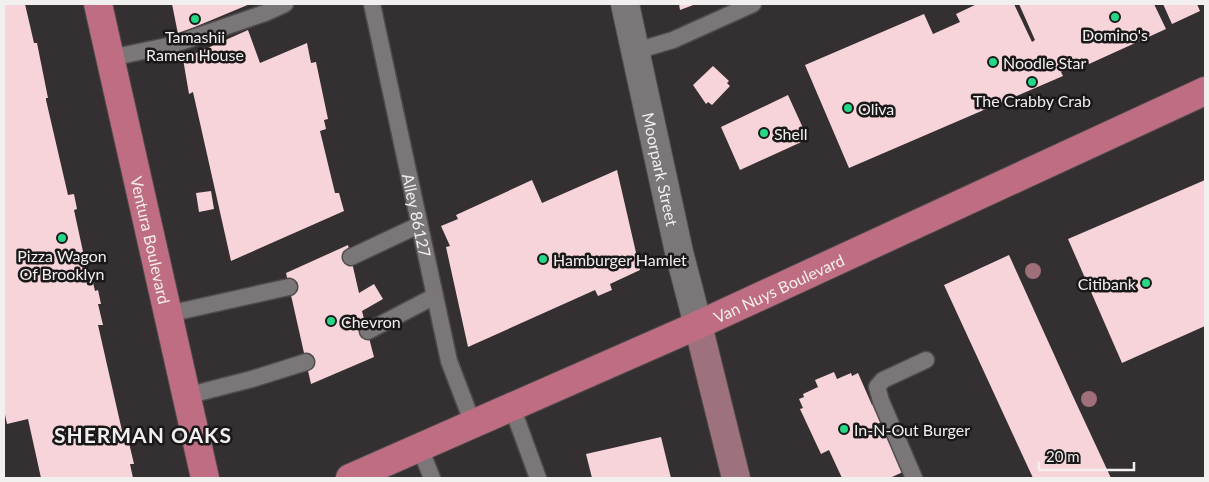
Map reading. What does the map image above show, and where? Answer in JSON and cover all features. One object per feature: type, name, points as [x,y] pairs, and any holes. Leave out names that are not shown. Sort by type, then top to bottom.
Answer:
[{"type":"main road","name":"Ventura Boulevard","points":[[98,4],[205,478]]},
{"type":"main road","name":"Van Nuys Boulevard","points":[[350,478],[698,325],[1205,91]]},
{"type":"main road","name":"Moorpark Street","points":[[698,325],[736,478]]},
{"type":"street","name":"Moorpark Street","points":[[625,4],[679,252],[698,325]]},
{"type":"lane","points":[[110,58],[172,44],[285,4]]},
{"type":"lane","name":"Alley 86127","points":[[372,4],[449,360],[473,424]]},
{"type":"lane","points":[[636,50],[673,40],[753,4]]},
{"type":"lane","points":[[351,258],[420,225]]},
{"type":"lane","points":[[168,314],[289,287]]},
{"type":"lane","points":[[368,331],[435,296]]},
{"type":"lane","points":[[914,478],[881,401],[877,387],[883,380],[926,360]]},
{"type":"lane","points":[[186,396],[252,379],[306,362]]},
{"type":"lane","points":[[512,407],[538,478]]},
{"type":"lane","points":[[420,448],[432,478]]},
{"type":"building","points":[[4,4],[25,4],[34,43],[37,43],[48,98],[46,100],[68,195],[74,194],[77,209],[74,210],[87,270],[90,270],[95,291],[98,290],[101,304],[98,304],[103,325],[98,325],[125,444],[129,443],[134,464],[130,464],[133,478],[41,478],[28,419],[7,424],[4,410]]},
{"type":"building","name":"Tamashii Ramen House","points":[[172,4],[250,4],[178,34]]},
{"type":"building","points":[[679,4],[696,4],[680,10]]},
{"type":"building","points":[[977,4],[1014,4],[1032,42],[1035,40],[1019,4],[1154,4],[1166,29],[1089,64],[1087,60],[1061,72],[1063,76],[849,168],[805,65],[924,14],[933,34],[960,22],[956,14]]},
{"type":"building","points":[[1163,4],[1197,4],[1200,11],[1172,24]]},
{"type":"building","points":[[248,30],[260,63],[307,43],[311,63],[316,62],[328,119],[324,120],[326,129],[320,131],[335,193],[339,193],[344,211],[231,261],[193,92],[189,94],[183,59]]},
{"type":"building","points":[[713,66],[729,81],[727,83],[730,86],[712,105],[708,102],[706,104],[693,85]]},
{"type":"building","name":"Shell","points":[[788,95],[808,139],[740,170],[721,127]]},
{"type":"building","name":"Hamburger Hamlet","points":[[617,170],[640,270],[610,284],[612,290],[598,296],[595,290],[468,347],[446,247],[450,246],[441,226],[458,219],[456,215],[532,180],[542,203]]},
{"type":"building","name":"Citibank","points":[[1205,180],[1205,326],[1122,363],[1068,239]]},
{"type":"building","points":[[211,191],[214,209],[199,212],[196,193]]},
{"type":"building","name":"Chevron","points":[[348,245],[359,293],[374,284],[383,299],[362,311],[374,357],[311,384],[286,273]]},
{"type":"building","points":[[1009,255],[1111,478],[1033,478],[944,285]]},
{"type":"building","name":"In-N-Out Burger","points":[[834,372],[837,379],[851,373],[852,376],[858,373],[872,405],[876,403],[884,421],[877,424],[882,438],[886,436],[897,460],[900,459],[905,471],[893,478],[842,478],[829,450],[821,454],[800,409],[803,408],[799,399],[804,397],[803,394],[818,387],[815,380]]},
{"type":"building","points":[[661,437],[671,478],[592,478],[586,454]]},
{"type":"place","name":"Domino's","points":[[1115,17]]},
{"type":"place","name":"Tamashii Ramen House","points":[[195,19]]},
{"type":"place","name":"Noodle Star","points":[[993,62]]},
{"type":"place","name":"The Crabby Crab","points":[[1032,82]]},
{"type":"place","name":"Oliva","points":[[848,108]]},
{"type":"place","name":"Shell","points":[[764,133]]},
{"type":"place","name":"Pizza Wagon Of Brooklyn","points":[[62,238]]},
{"type":"place","name":"Hamburger Hamlet","points":[[543,259]]},
{"type":"place","name":"Citibank","points":[[1146,283]]},
{"type":"place","name":"Chevron","points":[[331,321]]},
{"type":"place","name":"In-N-Out Burger","points":[[844,429]]},
{"type":"district","name":"SHERMAN OAKS","points":[[143,434]]}]
